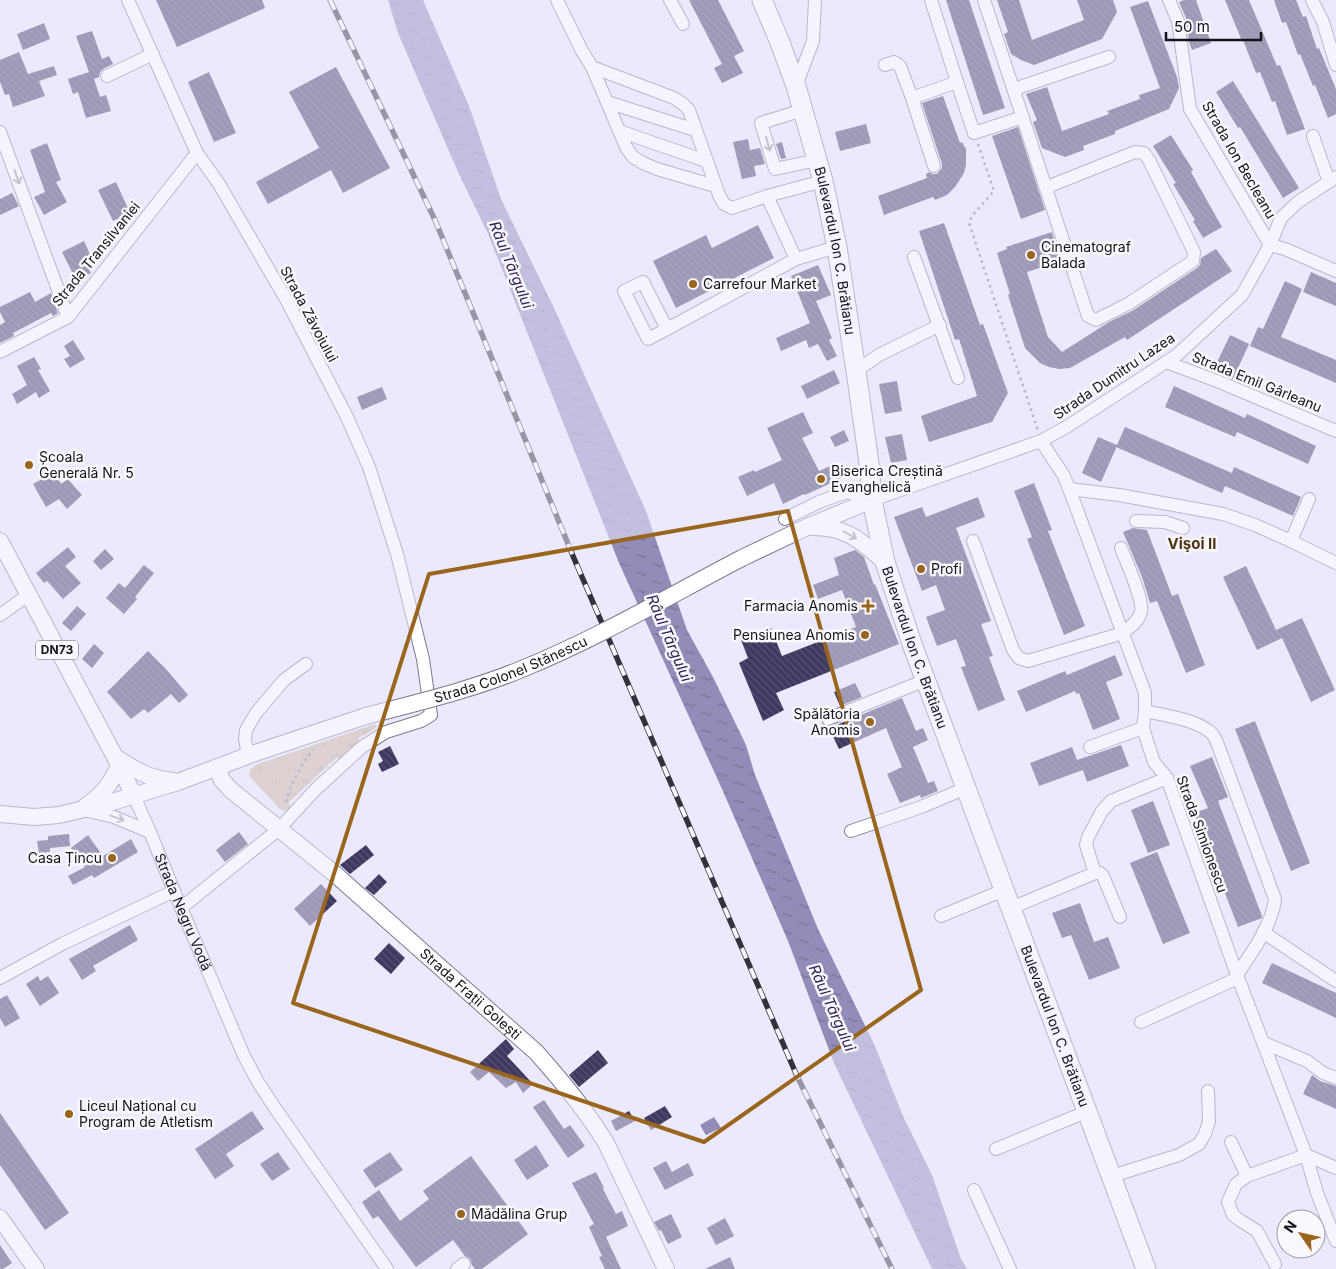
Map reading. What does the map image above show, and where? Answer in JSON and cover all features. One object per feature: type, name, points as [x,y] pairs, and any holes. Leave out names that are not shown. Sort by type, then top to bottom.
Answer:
[{"type":"highway","name":"Bulevardul Ion C. Brătianu","points":[[762,0],[796,86],[823,181],[837,247],[869,463],[872,500],[885,562],[912,644],[1146,1269]]},
{"type":"main road","name":"Strada Colonel Stănescu","points":[[0,814],[59,815],[134,796],[366,716],[483,684],[577,645],[742,558],[807,527],[872,500]]},
{"type":"main road","points":[[807,527],[827,527],[845,532],[864,544],[885,562]]},
{"type":"main road","name":"Strada Negru Vodă","points":[[1,545],[134,796]]},
{"type":"main road","points":[[82,809],[104,792],[111,783],[117,762],[159,780],[178,782]]},
{"type":"main road","name":"Strada Frații Golești","points":[[217,768],[222,780],[231,790],[336,875],[536,1052],[562,1081],[606,1143],[666,1269]]},
{"type":"main road","points":[[0,1218],[36,1269]]},
{"type":"street","name":"Strada Zăvoiului","points":[[128,0],[197,153],[218,184],[287,301],[347,418],[369,467],[397,554],[423,658],[431,715],[421,721],[386,732],[362,747],[316,789],[280,829]]},
{"type":"street","points":[[557,0],[592,67],[626,147],[633,157],[657,169],[715,186]]},
{"type":"street","points":[[670,0],[683,24]]},
{"type":"street","points":[[796,86],[812,41],[815,0]]},
{"type":"street","points":[[931,0],[974,133],[1023,117]]},
{"type":"street","points":[[984,0],[1088,316],[1096,320],[1128,304],[1193,261],[1194,252],[1144,153],[1135,152],[1047,187]]},
{"type":"street","name":"Strada Ion Becleanu","points":[[1168,0],[1178,21],[1190,109],[1270,245]]},
{"type":"street","points":[[1312,0],[1323,22],[1336,65]]},
{"type":"street","points":[[108,76],[152,54]]},
{"type":"street","points":[[1014,90],[1109,58]]},
{"type":"street","points":[[885,65],[894,62],[900,66],[934,166]]},
{"type":"street","points":[[592,67],[674,98],[683,104],[688,110],[715,186],[724,204],[732,208],[767,196],[823,181]]},
{"type":"street","points":[[912,98],[957,82]]},
{"type":"street","points":[[607,102],[695,130]]},
{"type":"street","points":[[803,110],[761,122],[775,169],[817,160]]},
{"type":"street","points":[[619,131],[706,160]]},
{"type":"street","points":[[0,132],[68,317]]},
{"type":"street","points":[[1313,136],[1333,180]]},
{"type":"street","name":"Strada Transilvaniei","points":[[0,352],[68,317],[197,153]]},
{"type":"street","name":"Strada Dumitru Lazea","points":[[872,500],[1041,441],[1068,426],[1166,362],[1242,295],[1270,245],[1281,218],[1298,202],[1333,180]]},
{"type":"street","points":[[767,196],[796,259]]},
{"type":"street","points":[[1270,245],[1336,271]]},
{"type":"street","points":[[667,329],[796,259],[837,247]]},
{"type":"street","points":[[914,257],[940,324],[958,378]]},
{"type":"street","points":[[856,371],[879,355],[940,324]]},
{"type":"street","name":"Strada Emil Gârleanu","points":[[1166,362],[1217,381],[1336,431]]},
{"type":"street","name":"Strada Simionescu","points":[[1041,441],[1064,476],[1123,633],[1145,693],[1143,728],[1154,762],[1167,778],[1237,976],[1306,1155],[1317,1193],[1336,1241]]},
{"type":"street","points":[[1069,489],[1120,495],[1223,514],[1292,541],[1336,563]]},
{"type":"street","points":[[785,518],[819,502],[847,492],[872,500]]},
{"type":"street","points":[[1292,541],[1309,499]]},
{"type":"street","points":[[1165,522],[1168,503]]},
{"type":"street","points":[[1136,521],[1165,522],[1183,528]]},
{"type":"street","points":[[973,541],[1013,650],[1020,658],[1028,661],[1123,633],[1134,623],[1141,613],[1141,601],[1121,548]]},
{"type":"street","points":[[0,615],[28,595]]},
{"type":"street","points":[[248,756],[245,739],[246,730],[256,713],[284,680],[306,664]]},
{"type":"street","points":[[828,719],[926,680]]},
{"type":"street","points":[[1141,1022],[1237,976],[1270,918],[1275,899],[1218,745],[1212,735],[1194,723],[1145,711]]},
{"type":"street","points":[[1090,747],[1143,728]]},
{"type":"street","points":[[1095,873],[1086,845],[1088,837],[1102,811],[1111,801],[1167,778]]},
{"type":"street","points":[[851,831],[921,807],[966,788]]},
{"type":"street","name":"Strada Negru Vodă","points":[[134,796],[244,1056],[275,1108],[387,1269]]},
{"type":"street","points":[[82,809],[114,817],[150,832]]},
{"type":"street","points":[[181,908],[280,829]]},
{"type":"street","points":[[1011,908],[1095,873],[1100,873],[1120,917]]},
{"type":"street","points":[[941,916],[1004,890]]},
{"type":"street","points":[[0,978],[62,944],[174,891]]},
{"type":"street","points":[[1263,932],[1336,982]]},
{"type":"street","points":[[1264,1043],[1307,1061],[1323,1073],[1336,1078]]},
{"type":"street","points":[[1112,1176],[1179,1155],[1199,1144],[1205,1134],[1209,1121],[1208,1091]]},
{"type":"street","points":[[996,1149],[1086,1112]]},
{"type":"street","points":[[1231,1142],[1248,1176]]},
{"type":"street","points":[[1274,1264],[1257,1231],[1234,1215],[1228,1202],[1236,1184],[1248,1176],[1306,1155],[1336,1168]]},
{"type":"street","points":[[974,1190],[1010,1269]]},
{"type":"path","points":[[974,133],[994,191],[972,216],[969,223],[1041,441]]},
{"type":"path","points":[[280,829],[289,791],[298,771],[326,729]]},
{"type":"highlighted area","points":[[788,511],[921,990],[704,1142],[293,1003],[429,574]]},
{"type":"green space","points":[[375,724],[376,728],[359,738],[357,750],[343,763],[337,757],[288,803],[294,809],[281,810],[249,776],[250,770],[255,765]]},
{"type":"water","name":"Râul Târgului","points":[[388,0],[423,0],[469,106],[501,199],[554,308],[646,511],[687,630],[713,677],[746,745],[755,775],[818,929],[875,1046],[903,1116],[932,1175],[961,1259],[967,1269],[932,1269],[834,1063],[788,941],[722,789],[619,563],[488,234],[458,172],[398,33]]},
{"type":"water","points":[[714,1117],[721,1128],[706,1135],[700,1125]]},
{"type":"building","points":[[156,0],[262,0],[265,8],[177,47]]},
{"type":"building","points":[[689,0],[718,0],[744,51],[734,56],[743,73],[722,83],[714,68],[722,64]]},
{"type":"building","points":[[946,0],[969,0],[1005,108],[983,115]]},
{"type":"building","points":[[997,0],[1019,0],[1032,40],[1084,20],[1077,0],[1113,0],[1117,12],[1102,39],[1034,65],[1011,54],[1004,34],[1008,32]]},
{"type":"building","points":[[1196,0],[1211,43],[1192,50],[1186,18],[1179,2]]},
{"type":"building","points":[[1225,0],[1249,0],[1277,66],[1280,65],[1305,129],[1287,135],[1275,101],[1272,102],[1260,72],[1256,73]]},
{"type":"building","points":[[1274,0],[1296,0],[1303,17],[1306,16],[1317,49],[1319,48],[1336,89],[1336,114],[1328,118],[1315,85],[1313,86],[1300,54],[1298,55],[1286,22],[1282,23]]},
{"type":"building","points":[[1148,1],[1177,77],[1179,88],[1169,109],[1115,131],[1115,134],[1083,146],[1084,150],[1065,157],[1042,148],[1033,122],[1037,120],[1026,94],[1047,87],[1062,131],[1109,114],[1107,111],[1140,99],[1139,95],[1160,88],[1130,7]]},
{"type":"building","points":[[44,23],[50,39],[23,50],[17,34]]},
{"type":"building","points":[[92,31],[102,59],[109,56],[113,64],[103,69],[99,77],[94,79],[100,97],[106,95],[111,111],[86,118],[78,92],[73,94],[68,79],[89,72],[76,36]]},
{"type":"building","points":[[19,52],[28,74],[54,66],[57,75],[39,81],[45,96],[13,107],[9,94],[5,95],[0,82],[0,60]]},
{"type":"building","points":[[336,67],[390,168],[343,193],[331,170],[268,204],[256,182],[319,148],[289,92]]},
{"type":"building","points":[[209,72],[236,133],[214,142],[188,82]]},
{"type":"building","points":[[1233,81],[1299,188],[1283,198],[1240,127],[1238,128],[1216,92]]},
{"type":"building","points":[[943,96],[960,143],[962,142],[966,149],[964,173],[947,195],[935,200],[933,197],[884,215],[878,196],[927,178],[926,174],[929,172],[937,174],[942,168],[922,103]]},
{"type":"building","points":[[866,124],[871,143],[840,151],[835,132]]},
{"type":"building","points":[[1018,127],[1045,210],[1021,219],[992,136]]},
{"type":"building","points":[[1171,135],[1193,170],[1191,172],[1222,227],[1203,238],[1193,221],[1195,220],[1173,184],[1176,183],[1153,146]]},
{"type":"building","points":[[748,139],[750,150],[760,148],[765,164],[754,166],[756,176],[742,179],[733,142]]},
{"type":"building","points":[[782,142],[786,158],[781,159],[776,144]]},
{"type":"building","points":[[47,143],[61,180],[56,182],[67,202],[44,215],[34,197],[45,192],[30,150]]},
{"type":"building","points":[[116,182],[130,213],[113,221],[98,190]]},
{"type":"building","points":[[12,193],[19,206],[0,215],[0,199]]},
{"type":"building","points":[[944,223],[980,325],[983,324],[1008,393],[992,422],[929,442],[921,416],[977,396],[959,339],[955,340],[919,231]]},
{"type":"building","name":"Carrefour Market","points":[[758,225],[774,258],[676,308],[653,261],[706,235],[712,248]]},
{"type":"building","points":[[1052,232],[1061,261],[1027,272],[1048,337],[1062,352],[1109,322],[1132,311],[1197,268],[1200,265],[1201,258],[1216,249],[1232,271],[1127,340],[1125,337],[1070,368],[1059,369],[1049,367],[1040,363],[1025,348],[997,253],[1007,249],[1006,247]]},
{"type":"building","points":[[84,241],[94,263],[87,266],[91,273],[76,280],[62,252]]},
{"type":"building","points":[[818,265],[831,295],[816,301],[832,338],[829,340],[837,356],[827,361],[818,344],[809,348],[806,340],[781,351],[776,338],[810,323],[791,276]]},
{"type":"building","points":[[1311,272],[1336,283],[1336,306],[1303,292]]},
{"type":"building","points":[[1285,281],[1302,289],[1281,337],[1336,360],[1336,383],[1250,346],[1258,327],[1263,329]]},
{"type":"building","points":[[30,292],[35,302],[51,293],[58,313],[53,316],[51,313],[13,333],[14,336],[0,343],[0,325],[5,322],[0,312],[0,307]]},
{"type":"building","points":[[1230,335],[1249,344],[1233,379],[1213,371]]},
{"type":"building","points":[[73,340],[85,359],[70,368],[64,359],[70,356],[64,346]]},
{"type":"building","points":[[34,357],[41,369],[38,370],[50,391],[39,398],[36,392],[17,404],[12,394],[27,385],[17,366]]},
{"type":"building","points":[[834,370],[840,383],[807,399],[801,386]]},
{"type":"building","points":[[897,381],[902,411],[885,414],[879,384]]},
{"type":"building","points":[[1174,386],[1245,418],[1247,414],[1316,446],[1308,464],[1237,432],[1235,437],[1165,407]]},
{"type":"building","points":[[382,387],[387,399],[362,410],[357,397]]},
{"type":"building","points":[[803,412],[813,433],[802,438],[819,471],[837,463],[844,477],[783,504],[774,483],[747,496],[738,477],[782,460],[767,428]]},
{"type":"building","points":[[1125,427],[1232,473],[1234,467],[1301,497],[1293,516],[1225,486],[1222,493],[1116,447],[1101,482],[1082,473],[1098,437],[1117,445]]},
{"type":"building","points":[[844,430],[849,441],[835,447],[830,437]]},
{"type":"building","points":[[902,434],[907,460],[891,463],[885,437]]},
{"type":"building","points":[[55,472],[61,484],[68,479],[82,495],[67,509],[59,499],[46,507],[33,484]]},
{"type":"building","points":[[1034,483],[1052,530],[1048,531],[1085,626],[1064,635],[1027,539],[1032,537],[1014,491]]},
{"type":"building","points":[[978,497],[985,517],[956,528],[991,621],[981,624],[993,656],[989,657],[1005,700],[978,711],[961,667],[966,666],[956,639],[937,646],[926,617],[945,610],[936,585],[922,591],[894,517],[922,507],[926,517]]},
{"type":"building","points":[[1133,528],[1147,530],[1172,596],[1178,594],[1205,665],[1186,673],[1157,601],[1150,603],[1142,577],[1123,532]]},
{"type":"building","points":[[68,547],[76,557],[65,566],[81,583],[63,599],[47,581],[44,583],[36,573]]},
{"type":"building","points":[[105,549],[114,559],[101,570],[93,561]]},
{"type":"building","points":[[855,550],[864,557],[899,644],[776,693],[784,710],[763,721],[739,663],[748,658],[741,640],[771,628],[782,656],[856,627],[842,590],[818,599],[813,585],[839,575],[834,558]]},
{"type":"building","points":[[144,565],[154,573],[135,597],[137,599],[124,614],[106,598],[119,583],[125,588]]},
{"type":"building","points":[[1246,566],[1276,630],[1302,618],[1335,690],[1311,702],[1282,638],[1257,650],[1223,577]]},
{"type":"building","points":[[77,606],[86,614],[71,631],[62,623]]},
{"type":"building","points":[[94,644],[104,653],[92,668],[82,659]]},
{"type":"building","points":[[148,651],[188,695],[179,703],[171,694],[148,713],[144,709],[131,719],[107,692]]},
{"type":"building","points":[[1115,655],[1123,675],[1106,682],[1120,719],[1093,730],[1079,693],[1076,694],[1075,691],[1026,712],[1017,691],[1065,671],[1067,675]]},
{"type":"building","points":[[855,683],[862,697],[840,706],[834,692]]},
{"type":"building","points":[[902,698],[916,731],[923,728],[928,740],[913,747],[928,783],[934,781],[938,791],[921,798],[920,795],[900,803],[887,774],[902,767],[886,728],[839,749],[829,728]]},
{"type":"building","points":[[1255,721],[1310,863],[1291,871],[1235,729]]},
{"type":"building","points":[[1121,745],[1129,766],[1087,782],[1083,770],[1039,786],[1030,763],[1072,747],[1077,760]]},
{"type":"building","points":[[390,746],[399,764],[382,772],[378,764],[383,761],[378,752]]},
{"type":"building","points":[[1212,757],[1228,797],[1218,801],[1262,916],[1262,918],[1238,927],[1194,813],[1208,808],[1190,766]]},
{"type":"building","points":[[1153,801],[1170,845],[1148,853],[1131,810]]},
{"type":"building","points":[[239,832],[248,844],[225,862],[216,850]]},
{"type":"building","points":[[69,834],[70,846],[50,848],[50,852],[39,853],[37,841],[48,840],[48,836]]},
{"type":"building","points":[[88,835],[103,856],[131,839],[138,852],[94,878],[92,875],[73,885],[68,876],[85,867],[71,848]]},
{"type":"building","points":[[366,845],[374,855],[350,874],[340,865]]},
{"type":"building","points":[[1157,852],[1190,933],[1163,944],[1130,863]]},
{"type":"building","points":[[379,874],[387,882],[374,895],[365,888]]},
{"type":"building","points":[[321,884],[337,901],[310,926],[294,909]]},
{"type":"building","points":[[1080,903],[1094,942],[1108,937],[1120,968],[1089,980],[1071,935],[1062,938],[1052,913]]},
{"type":"building","points":[[130,925],[138,940],[93,966],[96,971],[82,980],[69,959]]},
{"type":"building","points":[[389,943],[405,958],[391,974],[374,959]]},
{"type":"building","points":[[1272,963],[1336,993],[1336,1018],[1262,983]]},
{"type":"building","points":[[38,976],[40,981],[48,976],[59,993],[40,1006],[26,984]]},
{"type":"building","points":[[7,995],[20,1018],[5,1027],[0,1018],[0,999]]},
{"type":"building","points":[[506,1039],[514,1049],[507,1056],[533,1084],[523,1093],[516,1082],[506,1088],[489,1072],[478,1081],[470,1072]]},
{"type":"building","points":[[598,1050],[608,1063],[579,1087],[569,1075]]},
{"type":"building","points":[[1312,1075],[1320,1081],[1336,1086],[1336,1109],[1303,1094]]},
{"type":"building","points":[[544,1100],[564,1129],[570,1125],[585,1146],[568,1158],[533,1107]]},
{"type":"building","points":[[665,1106],[672,1117],[651,1130],[644,1118]]},
{"type":"building","points":[[252,1111],[264,1129],[226,1154],[234,1166],[215,1179],[195,1149]]},
{"type":"building","points":[[629,1111],[635,1121],[616,1131],[611,1121]]},
{"type":"building","points":[[0,1113],[69,1213],[45,1230],[0,1165]]},
{"type":"building","points":[[536,1145],[549,1166],[527,1180],[514,1160]]},
{"type":"building","points":[[278,1152],[290,1169],[272,1181],[260,1164]]},
{"type":"building","points":[[390,1152],[403,1170],[375,1188],[363,1170]]},
{"type":"building","name":"Mădălina Grup","points":[[471,1156],[528,1234],[482,1269],[475,1269],[470,1259],[465,1256],[453,1240],[416,1267],[378,1216],[373,1219],[362,1202],[379,1190],[400,1221],[429,1199],[423,1191]]},
{"type":"building","points":[[666,1161],[672,1172],[688,1163],[694,1175],[665,1190],[653,1168]]},
{"type":"building","points":[[596,1172],[616,1214],[622,1211],[628,1226],[606,1237],[621,1269],[605,1269],[599,1257],[602,1256],[589,1227],[594,1224],[572,1183]]},
{"type":"building","points":[[671,1214],[682,1237],[668,1244],[661,1230],[659,1231],[654,1222]]},
{"type":"building","points":[[725,1218],[734,1236],[716,1245],[707,1228]]},
{"type":"building","points":[[0,1245],[12,1263],[3,1269],[0,1269]]},
{"type":"building","points":[[730,1257],[735,1269],[705,1269]]},
{"type":"railway","points":[[330,0],[435,220],[573,556],[797,1076],[892,1269]]},
{"type":"place","name":"Cinematograf Balada","points":[[1031,255]]},
{"type":"place","name":"Carrefour Market","points":[[693,284]]},
{"type":"place","name":"Școala Generală Nr. 5","points":[[29,465]]},
{"type":"place","name":"Biserica Creștină Evanghelică","points":[[821,479]]},
{"type":"place","name":"Profi","points":[[921,569]]},
{"type":"place","name":"Farmacia Anomis","points":[[868,606]]},
{"type":"place","name":"Pensiunea Anomis","points":[[865,635]]},
{"type":"place","name":"Spălătoria Anomis","points":[[870,722]]},
{"type":"place","name":"Casa Țincu","points":[[112,858]]},
{"type":"place","name":"Liceul Național cu Program de Atletism","points":[[69,1114]]},
{"type":"place","name":"Mădălina Grup","points":[[461,1214]]},
{"type":"district","name":"Vişoi II","points":[[1192,544]]}]
